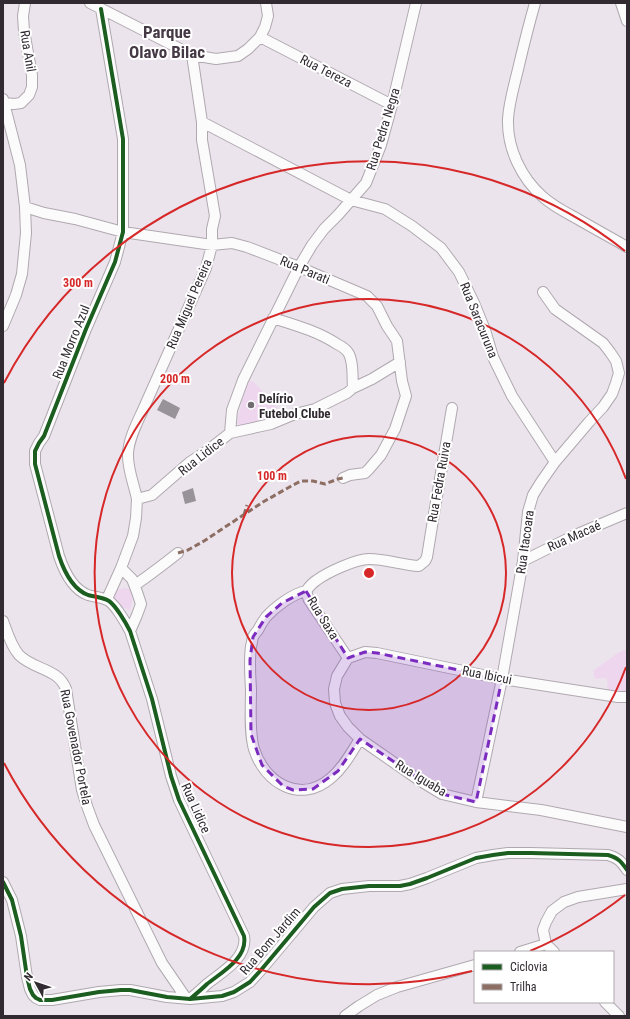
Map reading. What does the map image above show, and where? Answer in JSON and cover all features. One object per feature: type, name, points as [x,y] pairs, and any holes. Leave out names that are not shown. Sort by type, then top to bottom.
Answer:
[{"type":"street","name":"Rua Anil","points":[[4,101],[14,104],[21,103],[28,96],[32,87],[32,75],[24,31],[23,16],[25,3]]},
{"type":"street","points":[[90,3],[192,55],[216,59],[238,56],[248,49],[260,37],[266,27],[268,16],[266,3]]},
{"type":"street","name":"Rua Pedra Negra","points":[[230,433],[232,410],[243,380],[299,267],[312,245],[324,229],[366,183],[381,145],[416,3]]},
{"type":"street","points":[[535,3],[515,82],[508,120],[514,156],[521,172],[544,198],[560,209],[627,247]]},
{"type":"street","points":[[621,3],[627,21]]},
{"type":"street","name":"Rua Morro Azul","points":[[101,9],[123,139],[123,232],[115,262],[86,329],[44,436],[38,443],[35,451],[35,458],[59,556],[69,579],[81,591],[88,595],[110,601]]},
{"type":"street","name":"Rua Tereza","points":[[260,37],[392,105]]},
{"type":"street","name":"Rua Miguel Pereira","points":[[137,499],[129,469],[128,453],[132,435],[206,268],[212,245],[212,229],[215,216],[202,140],[202,122],[192,55]]},
{"type":"street","points":[[3,326],[16,295],[22,274],[26,233],[25,207],[20,165],[4,101]]},
{"type":"street","name":"Rua Saracuruna","points":[[202,122],[351,200],[385,209],[412,226],[441,248],[459,272],[474,303],[494,358],[512,396],[555,462]]},
{"type":"street","name":"Rua Parati","points":[[25,207],[123,232],[212,245],[232,243],[247,246],[367,296],[377,306],[387,326],[398,340],[402,381],[406,396],[395,429],[381,455],[365,473],[350,475],[343,478]]},
{"type":"street","name":"Rua Itacoara","points":[[476,802],[502,679],[523,561],[528,512],[533,495],[555,462],[603,407],[612,394],[619,373],[616,361],[602,343],[555,309],[542,292]]},
{"type":"street","points":[[273,318],[316,332],[342,347],[348,353],[352,367],[353,388]]},
{"type":"street","name":"Rua Lidice","points":[[137,499],[152,495],[190,462],[230,433],[271,424],[295,414],[314,409],[400,362]]},
{"type":"street","name":"Rua Fedra Ruiva","points":[[428,557],[452,408]]},
{"type":"street","points":[[110,601],[134,536],[137,499]]},
{"type":"street","name":"Rua Macaé","points":[[523,561],[575,535],[627,513]]},
{"type":"street","points":[[135,585],[178,554]]},
{"type":"street","name":"Rua Saxa","points":[[348,658],[309,600],[306,591],[323,576],[359,561],[367,559],[381,560],[418,566],[428,557]]},
{"type":"street","points":[[121,568],[132,579],[141,604],[130,631]]},
{"type":"street","points":[[306,591],[282,603],[266,618],[252,638],[250,660],[251,734],[254,749],[262,766],[273,778],[282,786],[293,790],[313,788],[323,784],[344,765],[360,739]]},
{"type":"street","name":"Rua Lidice","points":[[110,601],[130,631],[152,699],[171,776],[177,794],[245,941],[244,947],[236,960],[188,998]]},
{"type":"street","name":"Rua Govenador Portela","points":[[3,621],[14,649],[20,656],[35,666],[54,675],[63,682],[66,689],[82,790],[94,825],[162,963],[188,998]]},
{"type":"street","name":"Rua Ibicui","points":[[348,658],[365,652],[377,653],[502,679],[618,697],[627,697]]},
{"type":"street","name":"Rua Iguaba","points":[[348,658],[337,676],[334,689],[335,703],[340,716],[348,728],[360,739],[442,794],[476,802],[541,810],[627,827]]},
{"type":"street","name":"Rua Bom Jardim","points":[[3,882],[12,900],[21,936],[30,989],[36,998],[40,1000],[52,1000],[99,992],[130,990],[167,997],[188,998],[222,996],[234,992],[250,982],[314,907],[330,893],[342,889],[369,886],[400,886],[410,884],[476,858],[508,853],[608,855],[620,860],[627,870]]},
{"type":"street","points":[[553,951],[546,944],[543,930],[552,911],[564,902],[578,897],[627,889]]},
{"type":"street","points":[[523,951],[546,944]]},
{"type":"street","points":[[345,1016],[359,1006],[397,987],[474,965]]},
{"type":"street","points":[[606,1003],[619,1016]]},
{"type":"highlighted area","points":[[306,591],[348,658],[365,652],[377,653],[502,679],[476,802],[442,794],[360,739],[338,771],[313,789],[293,790],[283,786],[262,765],[251,734],[250,660],[253,637],[266,617],[282,603]]},
{"type":"shaded area","points":[[253,381],[283,414],[260,423],[244,426],[237,424],[241,404],[248,382]]},
{"type":"shaded area","points":[[125,588],[132,590],[132,603],[130,610],[121,607],[114,598],[116,590]]},
{"type":"shaded area","points":[[627,649],[627,691],[617,693],[609,691],[606,678],[595,679],[593,671],[619,652]]},
{"type":"building","points":[[163,399],[180,408],[175,419],[157,410]]},
{"type":"building","points":[[193,488],[196,501],[185,504],[182,492]]},
{"type":"marked path","points":[[178,553],[188,550],[204,541],[263,502],[301,481],[313,481],[325,484],[343,478]]},
{"type":"marked path","points":[[244,515],[247,505]]},
{"type":"cycle path","points":[[101,9],[123,139],[123,232],[115,262],[86,329],[44,436],[35,451],[35,464],[59,556],[69,579],[82,592],[112,603],[130,631],[152,699],[171,776],[179,800],[244,936],[242,951],[233,964],[190,999]]},
{"type":"cycle path","points":[[3,882],[12,900],[21,936],[27,977],[30,989],[36,998],[40,1000],[52,1000],[99,992],[130,990],[167,997],[190,999],[222,996],[234,992],[250,982],[314,907],[330,893],[342,889],[369,886],[400,886],[410,884],[476,858],[508,853],[608,855],[619,860],[627,870]]},
{"type":"place","name":"Delírio Futebol Clube","points":[[251,405]]},
{"type":"district","name":"Parque Olavo Bilac","points":[[167,42]]}]
